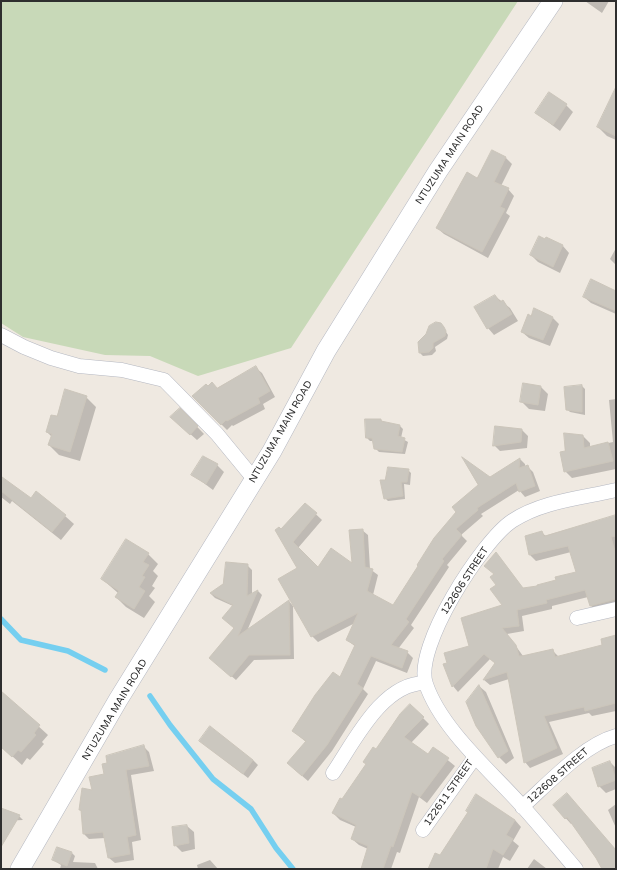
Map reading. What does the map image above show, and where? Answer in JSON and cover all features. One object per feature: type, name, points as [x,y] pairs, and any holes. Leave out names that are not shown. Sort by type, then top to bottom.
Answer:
[{"type":"main road","name":"NTUZUMA MAIN ROAD","points":[[20,869],[285,428],[326,351],[438,171],[552,1]]},
{"type":"street","points":[[1,335],[24,347],[79,366],[150,375],[164,380],[217,434],[254,478]]},
{"type":"street","name":"122606 STREET","points":[[576,869],[522,807],[475,757],[438,710],[425,683],[425,667],[431,638],[447,605],[481,555],[503,528],[512,521],[538,508],[616,490]]},
{"type":"street","points":[[578,618],[616,609]]},
{"type":"street","points":[[334,773],[365,724],[384,702],[410,684],[425,683]]},
{"type":"street","name":"122608 STREET","points":[[522,807],[583,752],[596,744],[616,736]]},
{"type":"street","name":"122611 STREET","points":[[423,830],[475,757]]},
{"type":"green space","points":[[1,1],[518,1],[291,348],[198,376],[150,356],[105,355],[23,337],[1,323]]},
{"type":"building","points":[[616,87],[616,136],[597,127]]},
{"type":"building","points":[[549,92],[567,104],[553,125],[535,113]]},
{"type":"building","points":[[492,150],[506,157],[494,182],[509,188],[500,207],[505,209],[482,252],[436,228],[467,172],[477,178]]},
{"type":"building","points":[[539,236],[545,239],[546,237],[563,245],[553,267],[530,255]]},
{"type":"building","points":[[591,279],[616,291],[616,311],[583,297]]},
{"type":"building","points":[[495,295],[500,302],[503,300],[512,314],[487,329],[474,307]]},
{"type":"building","points":[[534,308],[553,317],[543,340],[521,332],[528,314],[531,316]]},
{"type":"building","points":[[436,322],[441,323],[444,327],[446,331],[445,336],[433,343],[433,348],[429,352],[419,353],[418,342],[426,334],[429,326]]},
{"type":"building","points":[[256,366],[270,391],[258,398],[260,403],[227,421],[226,420],[221,425],[192,396],[206,384],[208,386],[212,382],[217,388]]},
{"type":"building","points":[[523,383],[541,386],[538,405],[520,402]]},
{"type":"building","points":[[582,385],[582,412],[566,410],[564,387]]},
{"type":"building","points":[[65,389],[87,396],[70,452],[48,445],[52,434],[46,432],[51,415],[57,416]]},
{"type":"building","points":[[180,408],[198,426],[190,435],[170,417]]},
{"type":"building","points":[[365,419],[381,419],[381,421],[400,425],[398,436],[405,438],[402,452],[374,449],[372,438],[366,438]]},
{"type":"building","points":[[495,426],[522,429],[521,442],[493,446]]},
{"type":"building","points":[[564,433],[583,435],[584,448],[608,442],[613,461],[564,472],[560,452],[565,451]]},
{"type":"building","points":[[203,456],[218,464],[206,484],[191,475]]},
{"type":"building","points":[[462,457],[490,477],[520,458],[519,468],[528,465],[535,486],[519,492],[516,483],[477,508],[478,510],[456,529],[462,535],[442,559],[444,561],[406,619],[409,622],[391,645],[408,651],[402,668],[371,656],[357,684],[363,688],[327,745],[302,776],[287,763],[306,741],[292,731],[315,695],[333,672],[340,677],[355,645],[346,640],[358,613],[311,637],[278,579],[297,568],[275,530],[279,527],[281,529],[305,503],[317,513],[293,542],[318,567],[331,548],[352,563],[349,530],[363,529],[365,567],[373,569],[367,591],[393,605],[434,538],[456,512],[452,507],[478,485]]},
{"type":"building","points":[[388,467],[409,469],[407,482],[401,482],[403,496],[384,499],[380,480],[385,480]]},
{"type":"building","points":[[2,477],[31,498],[36,491],[66,515],[52,532],[1,491]]},
{"type":"building","points":[[616,515],[616,536],[611,537],[616,555],[616,599],[590,606],[585,590],[546,600],[547,603],[517,610],[519,626],[502,628],[516,645],[519,656],[553,649],[555,657],[602,645],[601,639],[616,635],[616,703],[585,711],[584,707],[544,716],[557,748],[524,763],[507,672],[483,680],[495,663],[484,654],[452,687],[443,664],[447,663],[444,653],[469,646],[461,618],[502,605],[490,589],[496,585],[490,577],[494,574],[484,566],[496,552],[523,588],[537,586],[556,580],[555,577],[576,572],[568,546],[529,555],[525,536],[542,531],[544,536]]},
{"type":"building","points":[[126,539],[149,553],[143,562],[149,565],[142,576],[145,577],[139,587],[145,591],[134,609],[115,597],[119,591],[101,579]]},
{"type":"building","points":[[226,562],[248,564],[247,596],[258,590],[238,636],[289,600],[290,655],[249,655],[231,677],[209,658],[234,628],[222,618],[233,605],[210,593],[223,584]]},
{"type":"building","points":[[479,685],[508,751],[498,758],[476,726],[466,702]]},
{"type":"building","points":[[1,691],[40,725],[34,733],[36,735],[21,752],[18,750],[12,757],[1,747]]},
{"type":"building","points":[[410,704],[424,717],[404,737],[428,754],[433,747],[449,758],[420,797],[412,792],[393,847],[391,846],[383,869],[361,869],[368,846],[351,839],[356,825],[332,813],[340,798],[342,799],[366,764],[363,762],[373,747],[376,749],[400,714]]},
{"type":"building","points":[[210,726],[253,760],[243,774],[199,741]]},
{"type":"building","points":[[144,745],[149,766],[126,770],[136,835],[127,837],[130,854],[108,858],[103,832],[83,834],[81,810],[79,810],[82,788],[92,790],[89,777],[104,774],[102,764],[107,763],[106,756]]},
{"type":"building","points":[[610,761],[616,780],[598,787],[592,768]]},
{"type":"building","points":[[567,793],[616,850],[616,869],[602,869],[567,817],[565,819],[553,805]]},
{"type":"building","points":[[476,794],[515,820],[506,835],[513,839],[503,855],[493,849],[486,869],[428,869],[435,853],[440,855],[468,812],[466,811]]},
{"type":"building","points":[[1,808],[20,815],[1,847]]},
{"type":"building","points":[[187,825],[189,843],[174,846],[172,827]]},
{"type":"building","points":[[57,847],[72,852],[67,866],[52,860]]},
{"type":"waterway","points":[[1,619],[21,640],[68,651],[105,670]]},
{"type":"waterway","points":[[150,696],[170,725],[213,779],[251,809],[276,848],[293,869]]}]
